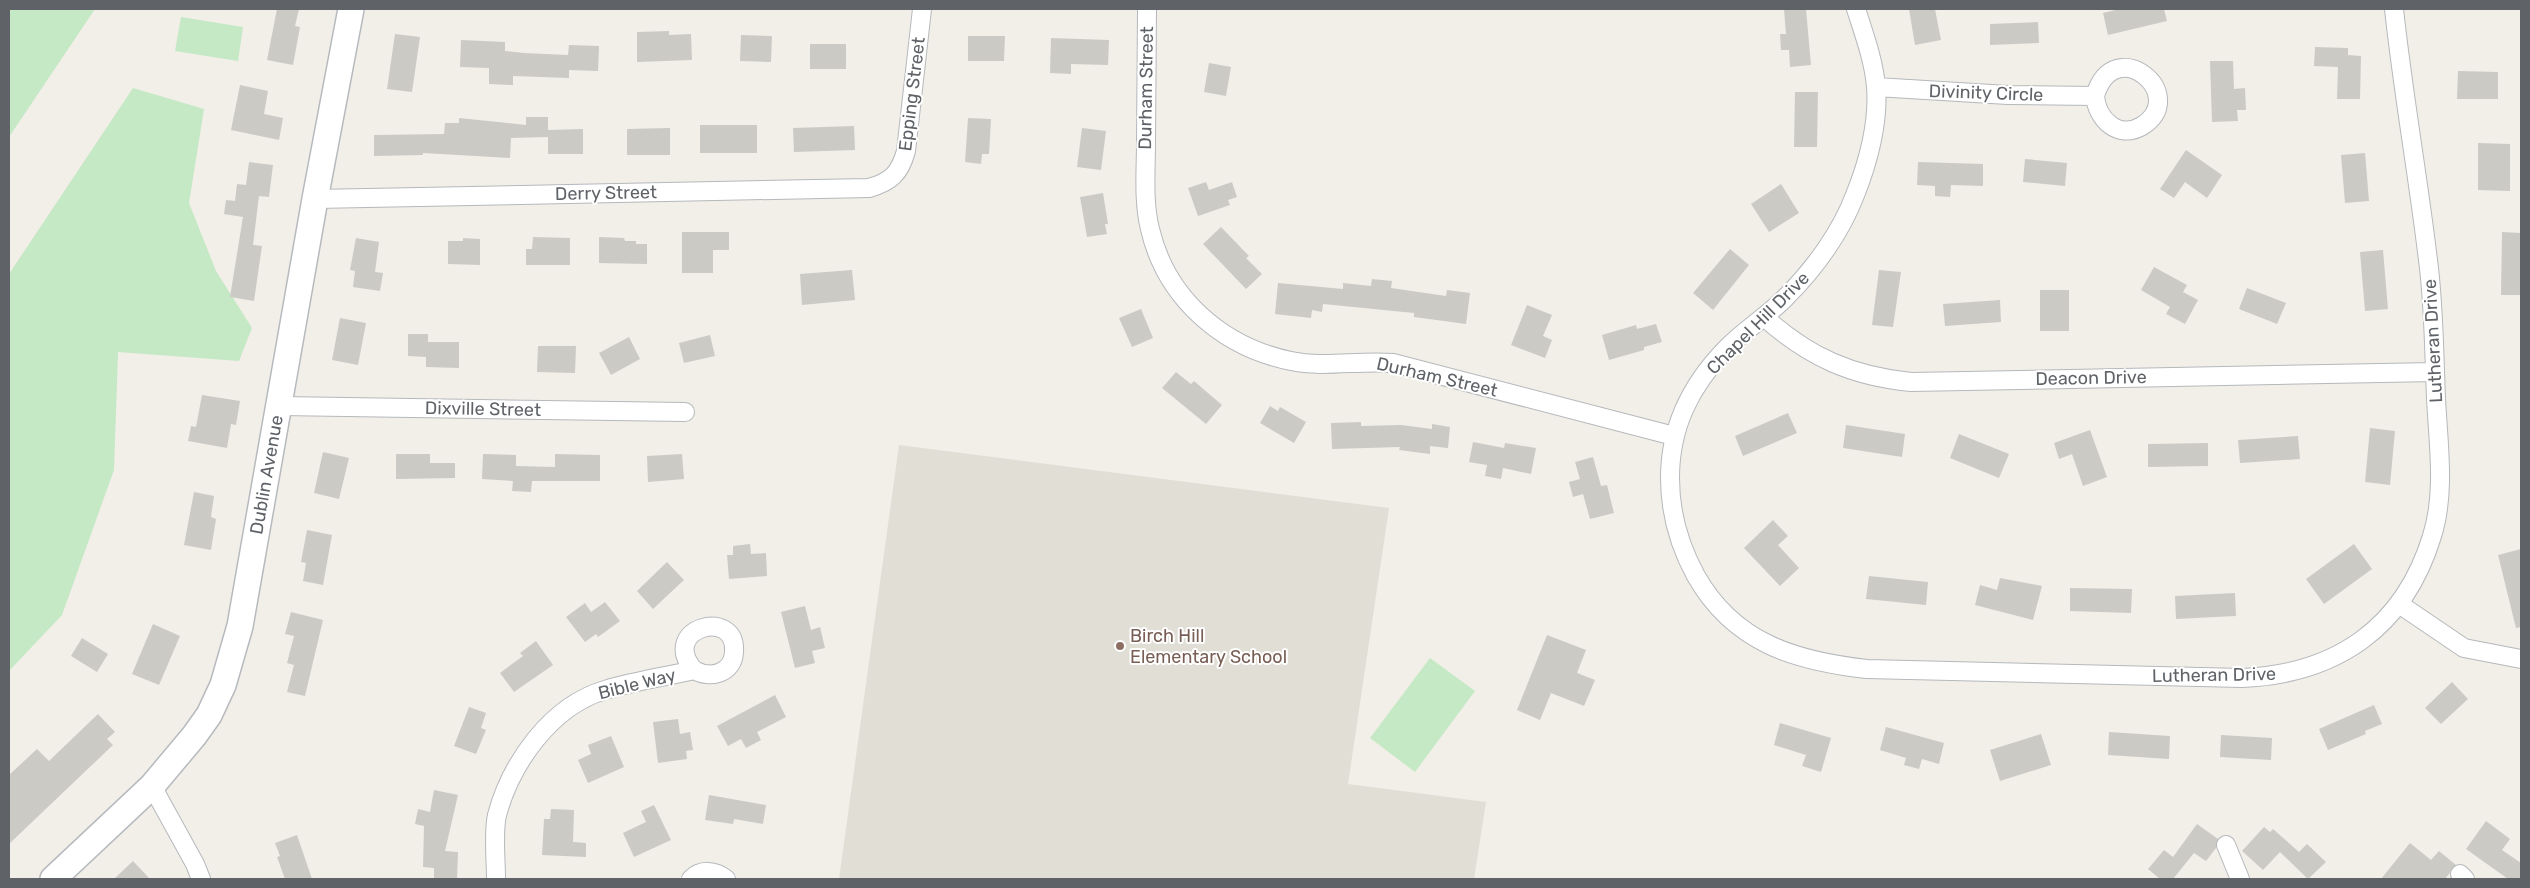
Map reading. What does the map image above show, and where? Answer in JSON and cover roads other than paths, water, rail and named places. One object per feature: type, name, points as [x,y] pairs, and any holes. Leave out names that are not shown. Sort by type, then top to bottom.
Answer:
[{"type":"street","name":"Dublin Avenue","points":[[53,879],[152,786],[194,736],[209,714],[223,685],[240,626],[315,199],[352,9]]},
{"type":"street","name":"Epping Street","points":[[894,177],[902,165],[906,151],[922,9]]},
{"type":"street","name":"Durham Street","points":[[1147,9],[1146,191],[1150,228],[1157,252],[1176,289],[1206,321],[1244,347],[1292,362],[1315,364],[1370,361],[1393,363],[1674,436]]},
{"type":"street","name":"Chapel Hill Drive","points":[[1674,436],[1684,407],[1710,367],[1726,348],[1764,316],[1808,274],[1832,239],[1855,196],[1869,148],[1874,119],[1876,87],[1856,9]]},
{"type":"street","name":"Lutheran Drive","points":[[1674,436],[1670,470],[1673,519],[1680,542],[1700,583],[1714,603],[1734,622],[1782,652],[1809,661],[1867,669],[2242,678],[2271,677],[2299,671],[2351,649],[2375,632],[2399,604],[2424,560],[2433,534],[2440,476],[2428,262],[2394,9]]},
{"type":"street","name":"Divinity Circle","points":[[1876,87],[2008,95],[2095,96]]},
{"type":"street","name":"Derry Street","points":[[315,199],[863,188],[882,185],[894,177]]},
{"type":"street","name":"Deacon Drive","points":[[1764,316],[1804,349],[1828,362],[1878,378],[1911,382],[2435,372]]},
{"type":"street","name":"Dixville Street","points":[[280,406],[686,412]]},
{"type":"street","points":[[2399,604],[2464,648],[2521,659]]},
{"type":"street","name":"Bible Way","points":[[496,879],[497,816],[517,765],[534,740],[581,700],[604,690],[694,670]]},
{"type":"street","points":[[152,786],[201,879]]},
{"type":"street","points":[[2226,845],[2240,879]]},
{"type":"street","points":[[691,879],[701,872],[709,872],[718,873],[726,879]]},
{"type":"place","name":"Birch Hill Elementary School","points":[[1120,646]]}]
